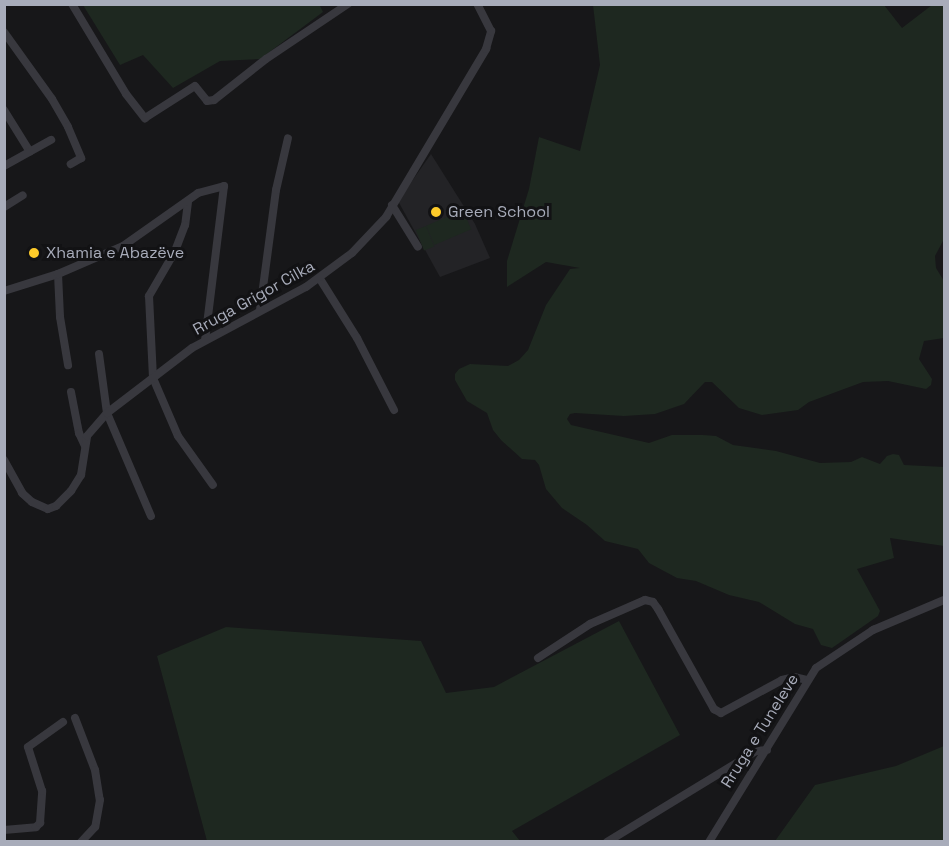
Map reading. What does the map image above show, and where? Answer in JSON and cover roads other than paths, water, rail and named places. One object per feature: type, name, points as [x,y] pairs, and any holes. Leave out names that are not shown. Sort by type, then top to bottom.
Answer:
[{"type":"street","points":[[72,4],[126,94],[145,118],[192,87],[197,87],[208,102],[214,100],[266,59],[348,4]]},
{"type":"street","name":"Rruga Grigor Cilka","points":[[4,460],[22,493],[39,507],[48,509],[63,500],[81,475],[87,436],[92,426],[107,413],[205,340],[320,279],[352,253],[386,217],[486,50],[492,31],[477,4]]},
{"type":"street","points":[[4,32],[7,42],[52,99],[68,127],[81,158],[71,164]]},
{"type":"street","points":[[4,110],[30,152]]},
{"type":"street","points":[[260,310],[276,190],[288,138]]},
{"type":"street","points":[[4,166],[51,140]]},
{"type":"street","points":[[4,291],[58,274],[123,246],[208,189],[224,186],[205,340]]},
{"type":"street","points":[[4,207],[23,195]]},
{"type":"street","points":[[188,202],[187,219],[149,296],[153,378],[178,435],[213,485]]},
{"type":"street","points":[[392,205],[418,247]]},
{"type":"street","points":[[58,274],[60,317],[68,365]]},
{"type":"street","points":[[320,279],[357,338],[394,410]]},
{"type":"street","points":[[99,354],[107,413],[151,516]]},
{"type":"street","points":[[71,392],[79,433],[86,448]]},
{"type":"street","points":[[538,658],[590,624],[645,600],[653,602],[658,609],[714,709],[721,713],[782,680],[794,677],[807,680]]},
{"type":"street","name":"Rruga e Tuneleve","points":[[709,842],[816,668],[873,630],[945,600]]},
{"type":"street","points":[[75,718],[96,770],[100,800],[96,828],[81,842]]},
{"type":"street","points":[[4,830],[36,827],[40,823],[42,791],[28,747],[63,722]]},
{"type":"street","points":[[607,842],[756,751],[767,750]]},
{"type":"place","name":"Green School","points":[[436,212]]},
{"type":"place","name":"Xhamia e Abazëve","points":[[34,253]]}]
